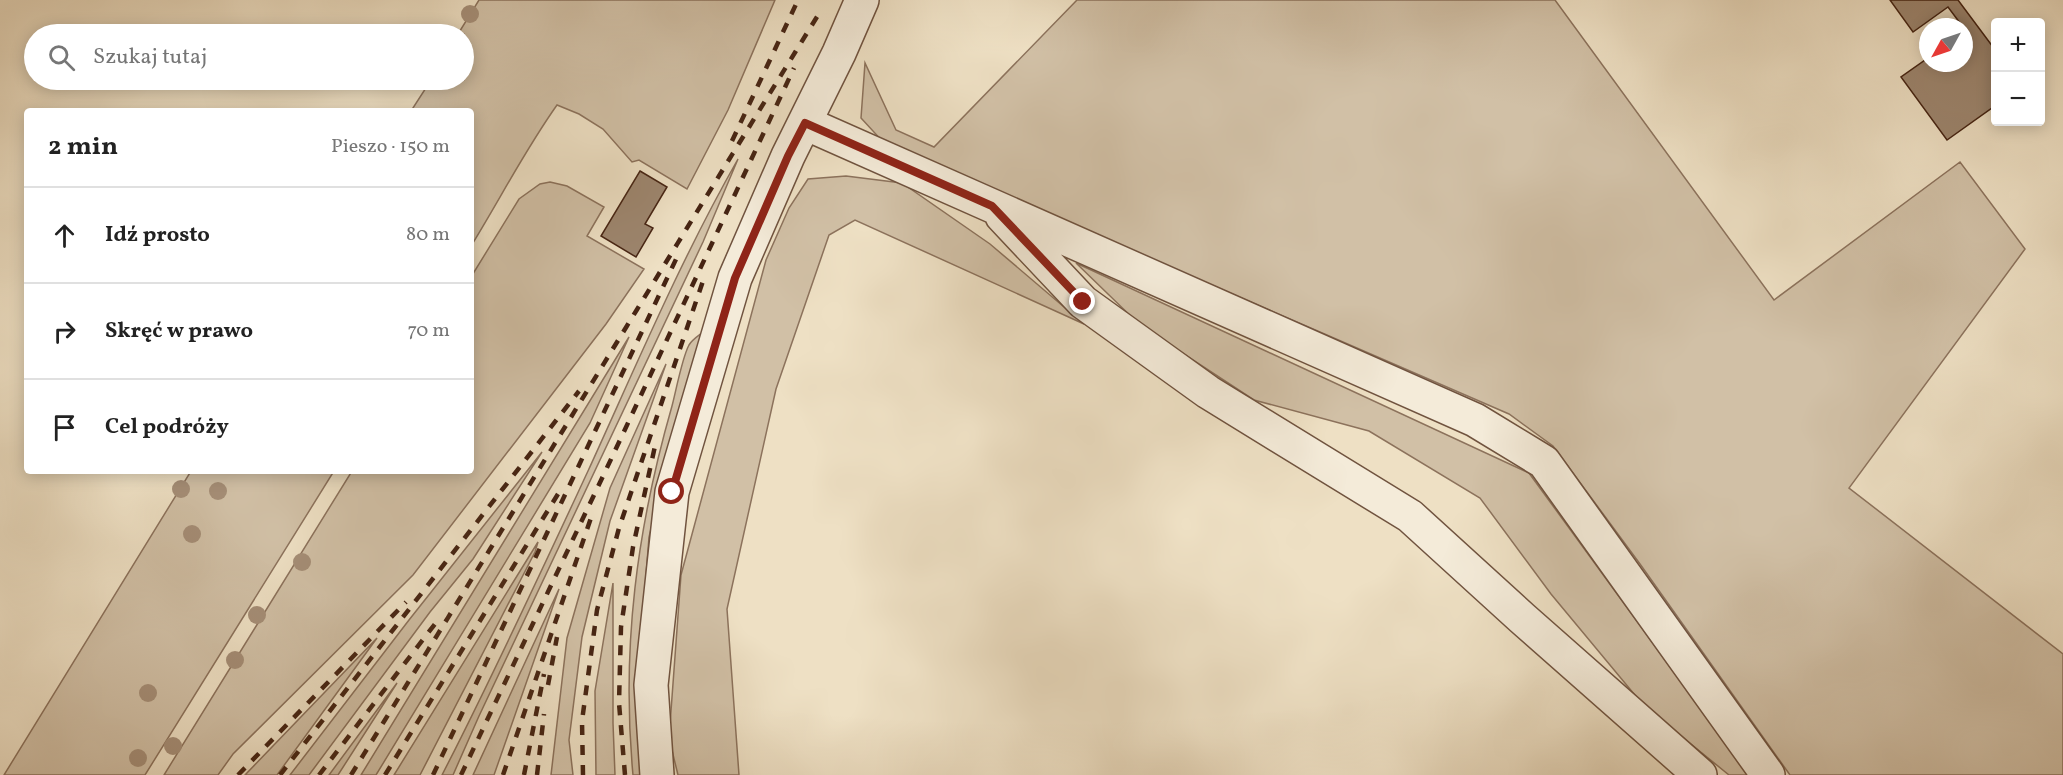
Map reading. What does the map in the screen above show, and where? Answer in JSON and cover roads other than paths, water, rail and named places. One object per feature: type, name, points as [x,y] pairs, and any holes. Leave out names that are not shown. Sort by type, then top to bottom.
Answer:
[{"type":"lane","points":[[657,775],[651,686],[672,492],[735,278],[788,156],[839,53],[862,0]]},
{"type":"lane","points":[[805,123],[1475,420],[1544,462],[1768,775]]},
{"type":"lane","points":[[992,206],[1083,302],[1208,392],[1410,516],[1701,775]]},
{"type":"railway","points":[[732,141],[798,0]]},
{"type":"railway","points":[[351,775],[820,12]]},
{"type":"railway","points":[[461,775],[794,68]]},
{"type":"railway","points":[[433,775],[678,255]]},
{"type":"railway","points":[[583,775],[582,721],[597,610],[619,528],[705,275]]},
{"type":"railway","points":[[280,775],[579,391]]},
{"type":"railway","points":[[625,775],[619,703],[621,627],[633,547],[655,446]]},
{"type":"railway","points":[[385,775],[558,494]]},
{"type":"railway","points":[[503,775],[593,512]]},
{"type":"railway","points":[[238,775],[406,602]]},
{"type":"railway","points":[[319,775],[438,620]]},
{"type":"railway","points":[[548,685],[557,637]]},
{"type":"railway","points":[[524,775],[544,674]]},
{"type":"railway","points":[[537,775],[544,714]]}]
